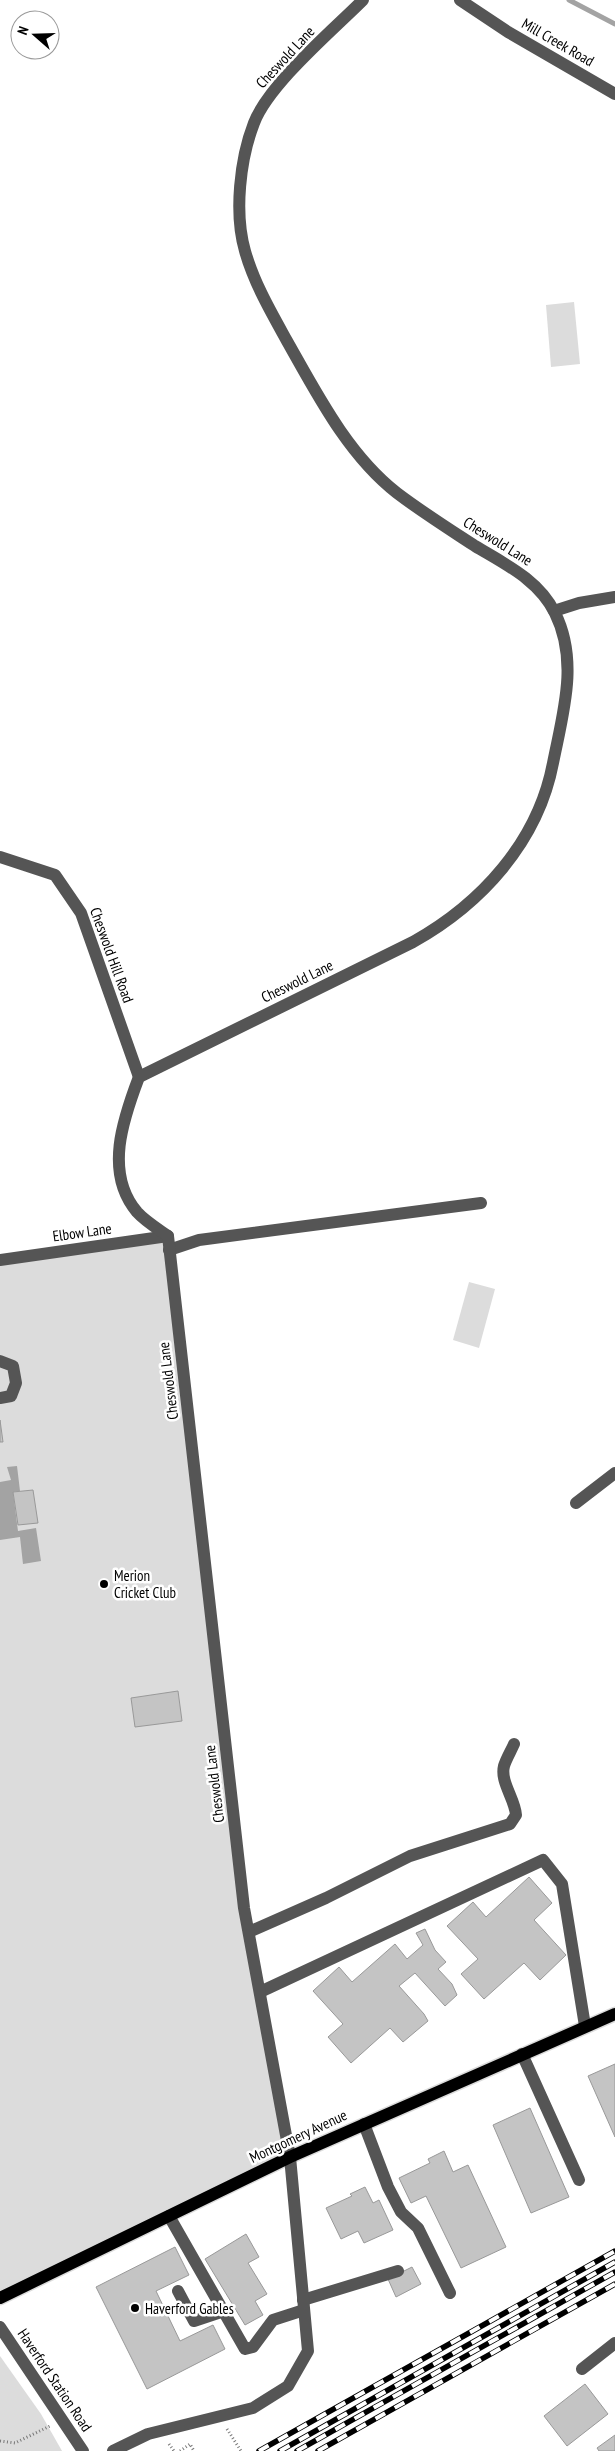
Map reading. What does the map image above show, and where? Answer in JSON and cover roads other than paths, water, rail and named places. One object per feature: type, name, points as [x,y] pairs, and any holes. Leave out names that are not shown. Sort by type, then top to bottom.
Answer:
[{"type":"main road","name":"Montgomery Avenue","points":[[0,2298],[290,2157],[615,2014]]},
{"type":"street","name":"Cheswold Lane","points":[[139,1076],[442,926],[489,885],[516,852],[550,780],[569,670],[567,644],[554,611],[532,581],[396,492],[364,463],[306,374],[262,294],[244,250],[238,213],[243,170],[254,122],[270,93],[363,0]]},
{"type":"street","name":"Mill Creek Road","points":[[460,0],[508,32],[615,94]]},
{"type":"street","points":[[554,611],[578,603],[615,597]]},
{"type":"street","name":"Cheswold Hill Road","points":[[0,857],[55,875],[81,913],[139,1076]]},
{"type":"street","points":[[139,1076],[120,1133],[122,1189],[138,1213],[168,1236]]},
{"type":"street","points":[[169,1250],[199,1240],[481,1203]]},
{"type":"street","name":"Cheswold Lane","points":[[113,2451],[148,2434],[253,2408],[288,2386],[308,2351],[290,2157],[243,1899],[168,1236]]},
{"type":"street","name":"Elbow Lane","points":[[0,1260],[168,1236]]},
{"type":"street","points":[[0,1361],[13,1366],[16,1383],[10,1396],[0,1398]]},
{"type":"street","points":[[576,1503],[615,1473]]},
{"type":"street","points":[[249,1932],[326,1898],[410,1856],[510,1824],[516,1815],[515,1804],[506,1784],[504,1767],[514,1744]]},
{"type":"street","points":[[260,1992],[543,1860],[562,1884],[585,2026]]},
{"type":"street","points":[[522,2054],[579,2180]]},
{"type":"street","points":[[364,2124],[388,2187],[401,2212],[418,2228],[450,2292]]},
{"type":"street","points":[[169,2216],[245,2349],[254,2347],[273,2320],[304,2305],[398,2271]]},
{"type":"street","points":[[178,2291],[194,2321],[224,2311]]},
{"type":"street","name":"Haverford Station Road","points":[[0,2327],[83,2451]]},
{"type":"street","points":[[582,2369],[615,2343]]},
{"type":"waterway","points":[[569,0],[615,24]]},
{"type":"railway","points":[[259,2451],[615,2251]]},
{"type":"railway","points":[[280,2451],[615,2262]]},
{"type":"railway","points":[[297,2451],[615,2272]]},
{"type":"railway","points":[[318,2451],[615,2284]]},
{"type":"place","name":"Merion Cricket Club","points":[[104,1584]]},
{"type":"place","name":"Haverford Gables","points":[[135,2308]]}]
